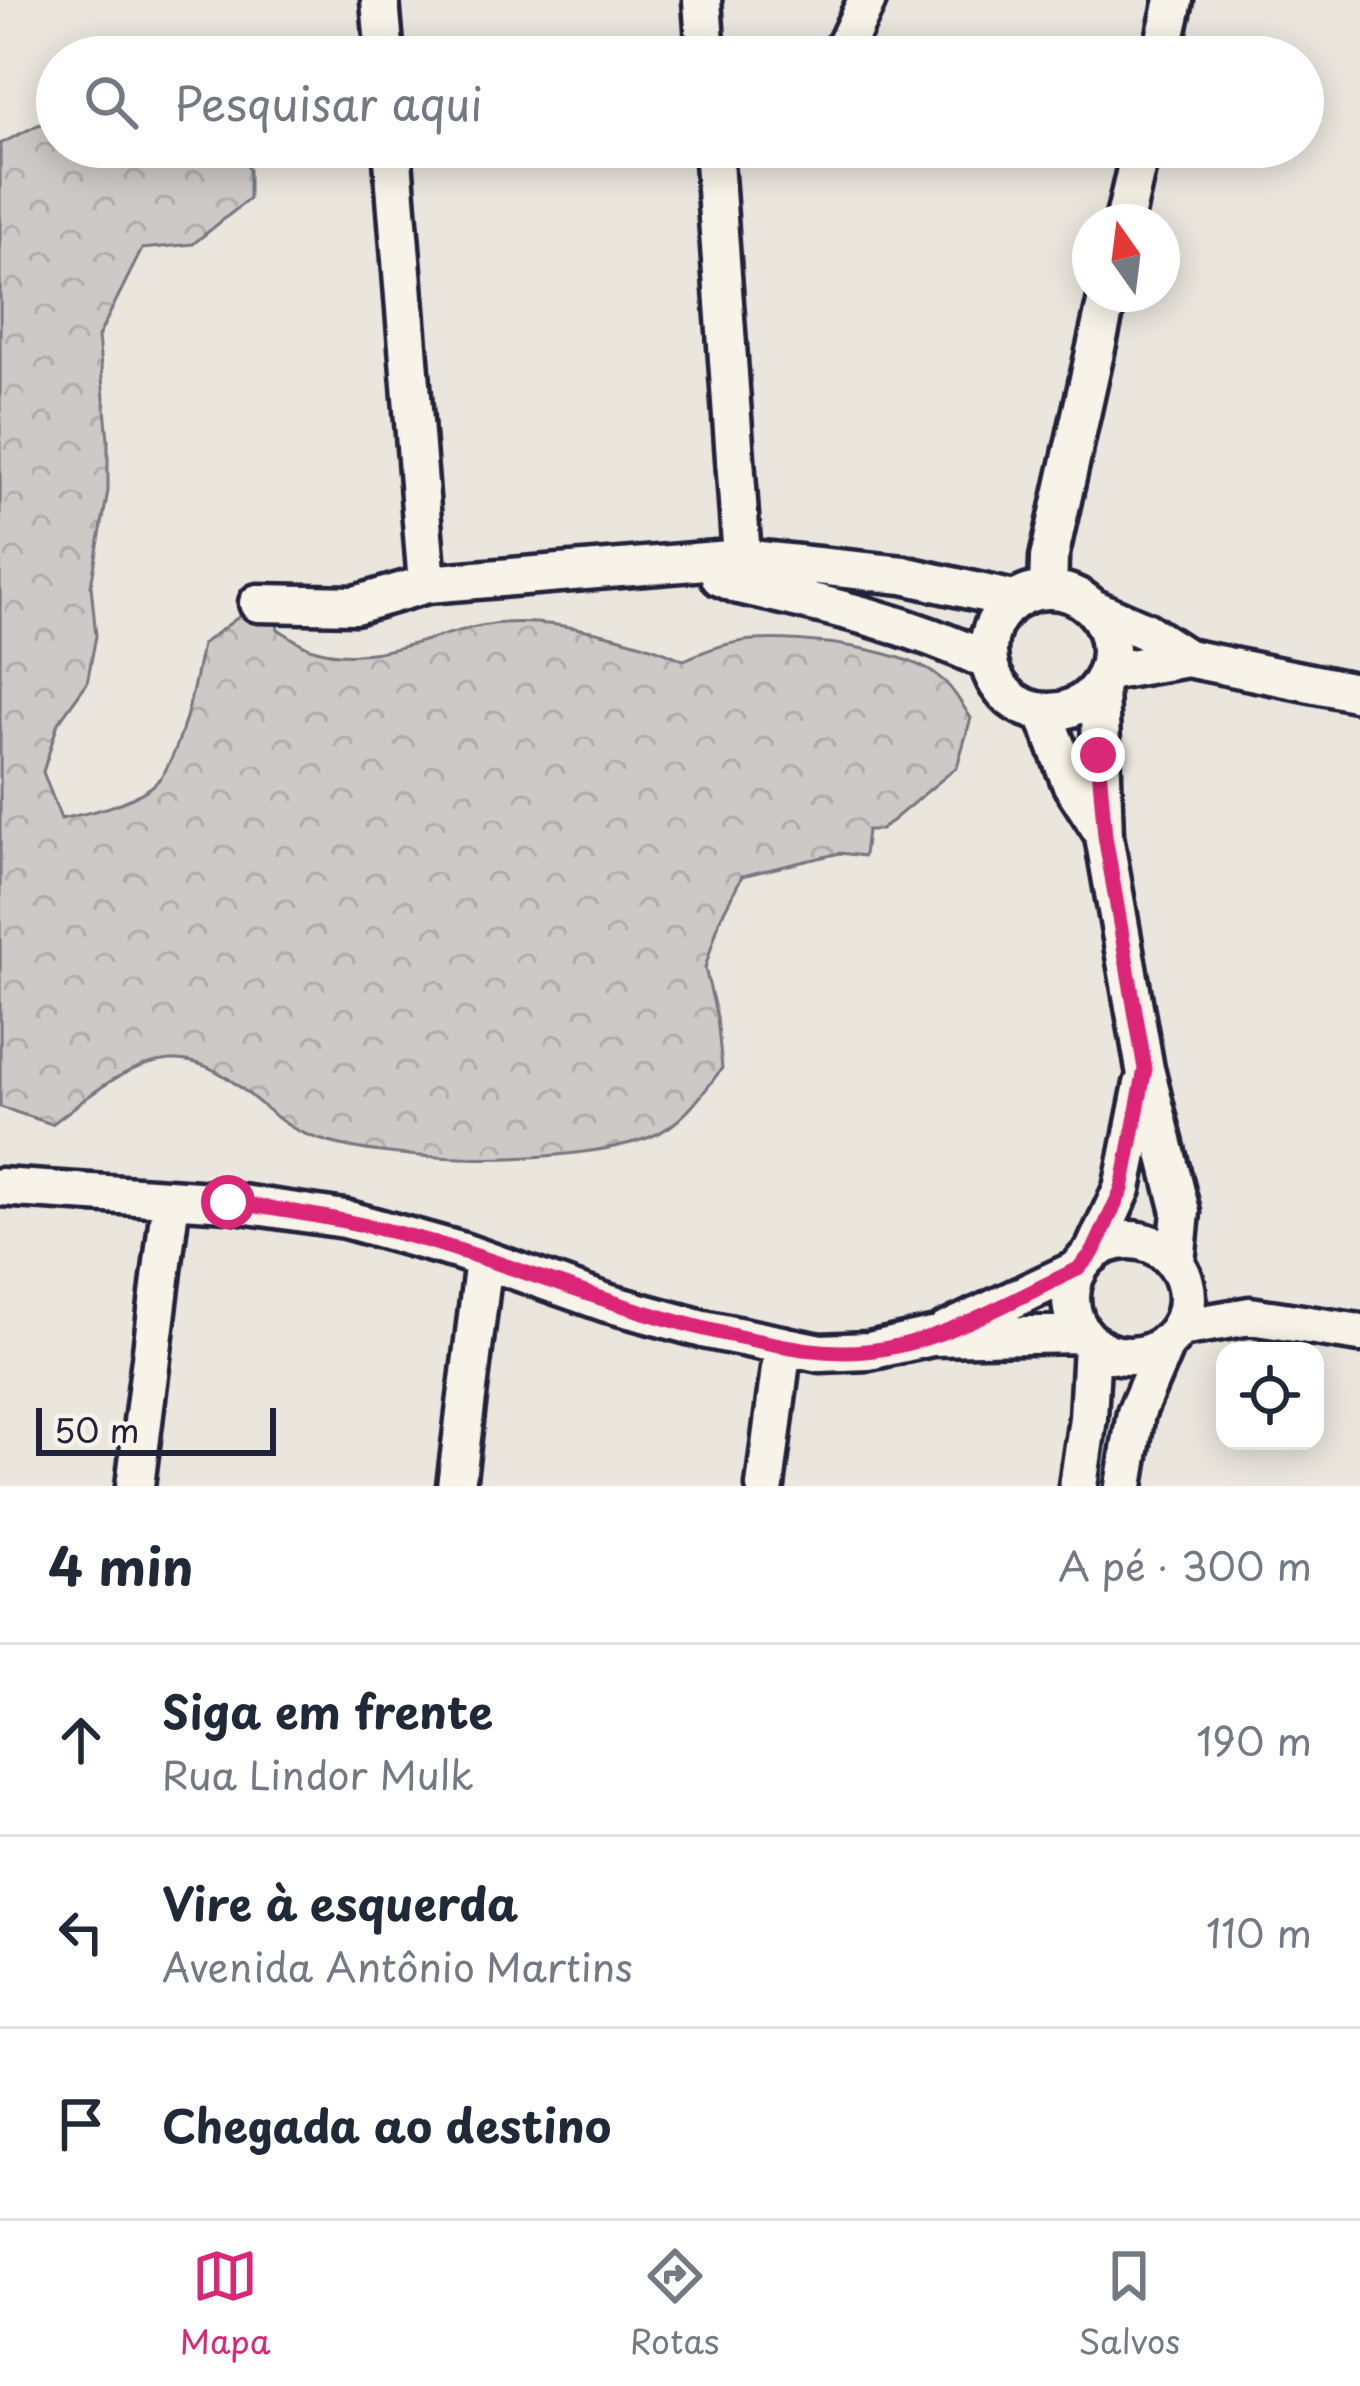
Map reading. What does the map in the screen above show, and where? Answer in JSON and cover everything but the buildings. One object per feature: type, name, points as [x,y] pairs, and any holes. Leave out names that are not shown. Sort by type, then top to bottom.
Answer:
[{"type":"street","points":[[380,0],[383,36]]},
{"type":"street","points":[[702,0],[705,36]]},
{"type":"street","points":[[850,36],[867,0]]},
{"type":"street","points":[[1166,36],[1174,0]]},
{"type":"street","points":[[394,168],[427,584]]},
{"type":"street","points":[[714,168],[741,572]]},
{"type":"street","points":[[1128,204],[1136,168]]},
{"type":"street","points":[[1104,312],[1049,558],[1031,595],[998,616],[988,638],[988,661],[994,680],[1007,696],[1042,712],[1083,702],[1103,679],[1187,658]]},
{"type":"street","points":[[258,603],[355,604],[427,584],[690,564],[741,572],[903,575],[1031,595],[1069,593],[1187,658],[1360,693]]},
{"type":"street","points":[[741,572],[929,634],[988,661]]},
{"type":"street","points":[[1093,608],[1105,626],[1110,646],[1098,755],[1105,836],[1145,1069],[1181,1212],[1181,1273],[1188,1306],[1136,1413],[1124,1486]]},
{"type":"street","points":[[1042,712],[1071,783],[1105,836]]},
{"type":"street","points":[[1078,1486],[1088,1418],[1087,1340],[1072,1314],[1070,1291],[1122,1189],[1145,1069]]},
{"type":"street","points":[[0,1187],[228,1202],[345,1219],[607,1303],[703,1330],[820,1353],[869,1351],[932,1337],[1087,1340],[1121,1357],[1144,1355],[1173,1336],[1250,1316]]},
{"type":"street","points":[[134,1486],[171,1198]]},
{"type":"street","points":[[932,1337],[1086,1260],[1114,1241],[1137,1240],[1159,1247],[1181,1273],[1250,1316],[1360,1333]]},
{"type":"street","points":[[456,1486],[484,1260]]},
{"type":"street","points":[[765,1486],[783,1346]]},
{"type":"green space","points":[[36,126],[36,168],[249,169],[249,199],[193,244],[142,249],[98,337],[108,491],[91,585],[96,636],[87,683],[58,723],[43,772],[61,819],[119,804],[151,787],[178,742],[202,644],[240,616],[273,608],[278,629],[306,646],[334,654],[383,651],[503,623],[595,632],[684,660],[755,640],[854,647],[928,670],[948,685],[971,718],[957,767],[881,830],[867,830],[864,856],[840,853],[742,876],[720,919],[705,968],[717,1017],[722,1068],[672,1125],[616,1147],[574,1153],[477,1158],[380,1152],[305,1134],[226,1077],[191,1062],[171,1060],[122,1074],[52,1124],[0,1107],[0,144]]},
{"type":"route","points":[[228,1202],[345,1219],[460,1251],[607,1303],[703,1330],[820,1353],[869,1351],[932,1337],[1078,1269],[1093,1252],[1122,1189],[1145,1069],[1105,836],[1098,755]]}]
